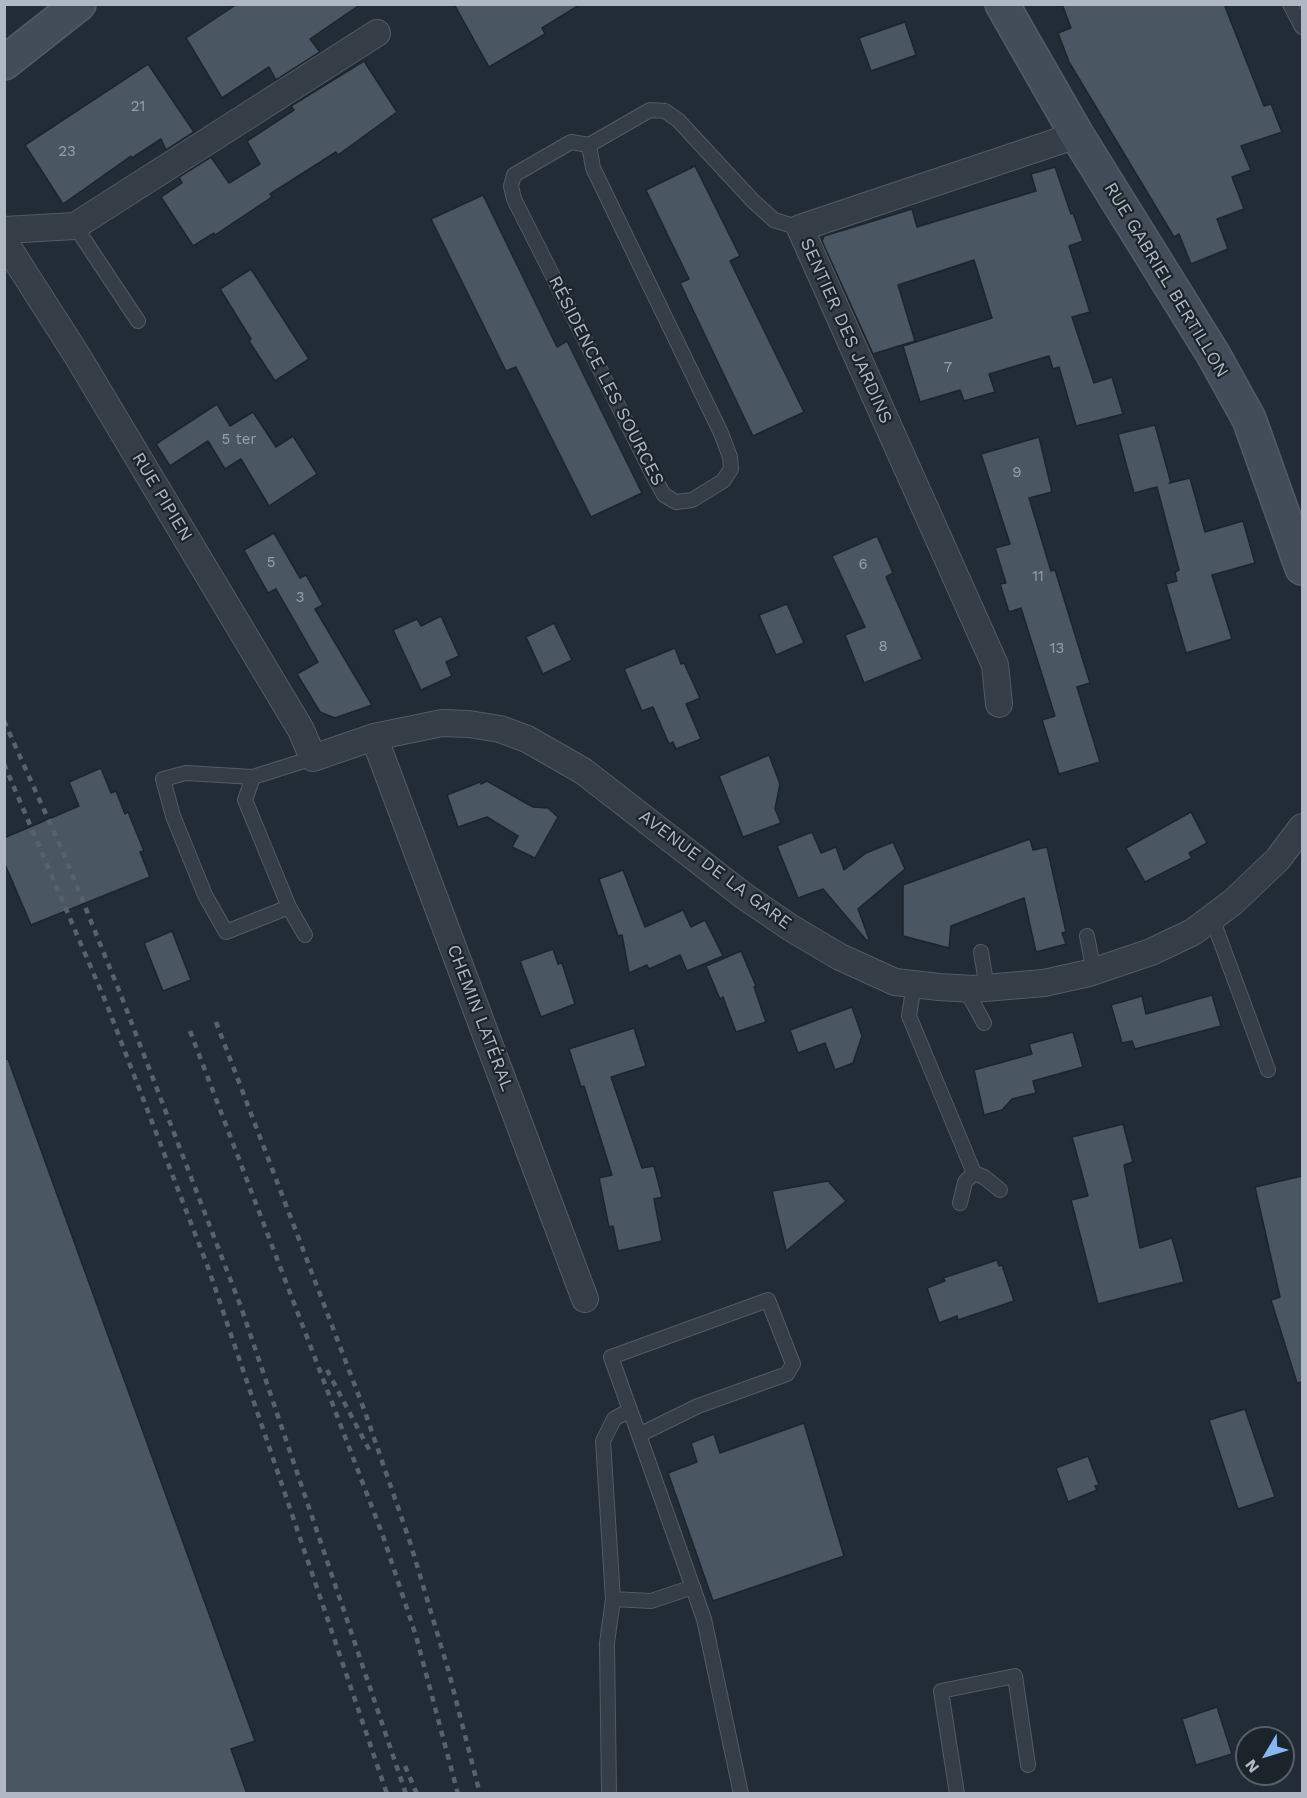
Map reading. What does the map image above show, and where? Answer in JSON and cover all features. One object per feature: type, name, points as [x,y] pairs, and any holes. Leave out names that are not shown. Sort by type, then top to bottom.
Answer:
[{"type":"main road","name":"RUE GABRIEL BERTILLON","points":[[1002,4],[1077,135],[1213,354],[1249,419],[1302,568]]},
{"type":"main road","points":[[4,41],[71,10]]},
{"type":"main road","points":[[4,63],[71,10]]},
{"type":"street","points":[[4,230],[75,226],[377,33]]},
{"type":"street","name":"SENTIER DES JARDINS","points":[[999,704],[995,664],[800,228],[1077,135]]},
{"type":"street","name":"RUE PIPIEN","points":[[4,241],[90,377],[302,730],[313,758]]},
{"type":"street","name":"AVENUE DE LA GARE","points":[[313,758],[374,737],[442,723],[500,729],[527,739],[583,771],[744,896],[791,928],[840,957],[895,982],[914,984],[976,988],[1044,983],[1094,972],[1151,952],[1193,932],[1233,903],[1278,859],[1302,827]]},
{"type":"street","name":"CHEMIN LATÉRAL","points":[[374,737],[585,1299]]},
{"type":"lane","points":[[1290,4],[1302,27]]},
{"type":"lane","name":"RÉSIDENCE LES SOURCES","points":[[589,145],[593,168],[721,433],[730,457],[731,469],[723,482],[692,500],[676,502],[664,495],[514,199],[511,186],[514,176],[571,142],[589,145],[650,110],[665,111],[678,120],[753,201],[774,219],[800,228]]},
{"type":"lane","points":[[75,226],[138,321]]},
{"type":"lane","points":[[289,907],[226,932],[205,896],[173,816],[163,779],[186,773],[252,777],[313,758]]},
{"type":"lane","points":[[252,777],[245,800],[289,907],[304,935]]},
{"type":"lane","points":[[1212,918],[1269,1070]]},
{"type":"lane","points":[[1087,936],[1094,972]]},
{"type":"lane","points":[[981,952],[976,988],[984,1023]]},
{"type":"lane","points":[[914,984],[909,1016],[974,1173],[984,1177],[1000,1190]]},
{"type":"lane","points":[[960,1203],[965,1182],[974,1173]]},
{"type":"lane","points":[[639,1435],[698,1406],[787,1374],[793,1364],[768,1300],[611,1357],[705,1619],[741,1794]]},
{"type":"lane","points":[[609,1794],[607,1643],[613,1599],[603,1441],[615,1419],[630,1410]]},
{"type":"lane","points":[[613,1599],[651,1601],[693,1587]]},
{"type":"lane","points":[[957,1794],[941,1691],[1015,1676],[1028,1765]]},
{"type":"building","points":[[237,4],[361,4],[310,39],[320,52],[276,80],[269,67],[222,98],[186,38]]},
{"type":"building","points":[[454,4],[581,4],[542,28],[545,34],[489,67]]},
{"type":"building","points":[[1062,4],[1224,4],[1264,106],[1271,104],[1282,132],[1241,146],[1251,170],[1232,177],[1244,209],[1217,219],[1228,249],[1191,264],[1179,234],[1174,237],[1069,62],[1058,33],[1071,28]]},
{"type":"building","points":[[905,22],[916,55],[871,71],[859,38]]},
{"type":"building","points":[[364,61],[397,112],[338,155],[336,152],[270,194],[272,197],[215,235],[214,233],[193,246],[161,197],[182,183],[179,177],[211,157],[229,183],[260,164],[247,141],[294,110],[291,106]]},
{"type":"building","points":[[148,64],[194,132],[166,150],[161,139],[132,158],[131,156],[63,204],[25,145]]},
{"type":"building","points":[[695,166],[740,256],[730,261],[804,412],[753,436],[680,283],[689,279],[646,190]]},
{"type":"building","points":[[1055,167],[1083,241],[1069,246],[1090,312],[1072,317],[1094,383],[1112,377],[1123,414],[1076,426],[1059,367],[1053,369],[1049,356],[989,374],[995,392],[964,401],[960,390],[920,402],[903,346],[992,318],[974,260],[898,285],[915,341],[873,354],[822,241],[824,236],[912,209],[917,227],[1036,191],[1031,174]]},
{"type":"building","points":[[483,195],[557,347],[567,341],[642,493],[591,517],[516,367],[506,371],[431,219]]},
{"type":"building","points":[[251,269],[309,359],[275,381],[220,289]]},
{"type":"building","points":[[217,404],[230,426],[253,412],[276,447],[293,436],[317,474],[269,506],[241,459],[225,469],[208,441],[170,466],[156,444]]},
{"type":"building","points":[[1155,425],[1171,483],[1190,478],[1205,532],[1243,521],[1255,563],[1212,575],[1232,639],[1186,653],[1166,584],[1177,581],[1175,572],[1179,570],[1157,487],[1134,493],[1118,434]]},
{"type":"building","points":[[1039,437],[1052,492],[1029,498],[1051,571],[1055,570],[1090,683],[1077,687],[1100,762],[1059,774],[1042,720],[1055,716],[1021,608],[1009,612],[1000,584],[1006,583],[995,548],[1010,544],[981,454]]},
{"type":"building","points":[[274,533],[300,578],[306,575],[323,605],[315,609],[372,705],[335,718],[320,712],[297,674],[318,662],[276,589],[268,593],[244,550]]},
{"type":"building","points":[[877,536],[893,573],[886,577],[922,659],[864,683],[845,635],[865,627],[832,556]]},
{"type":"building","points":[[787,604],[804,643],[776,655],[759,615]]},
{"type":"building","points":[[441,616],[459,656],[446,662],[452,676],[421,690],[393,630],[417,619],[421,626]]},
{"type":"building","points":[[554,623],[572,660],[543,674],[526,637]]},
{"type":"building","points":[[675,648],[700,698],[686,704],[701,739],[676,749],[673,742],[669,744],[653,707],[642,711],[624,669]]},
{"type":"building","points":[[769,755],[780,784],[775,809],[781,823],[743,837],[719,776]]},
{"type":"building","points":[[101,768],[111,793],[116,791],[125,814],[128,812],[144,851],[140,852],[150,877],[31,925],[4,862],[4,838],[79,806],[69,782]]},
{"type":"building","points":[[487,781],[533,807],[548,808],[558,817],[535,858],[512,847],[518,836],[487,817],[458,827],[447,795]]},
{"type":"building","points":[[1191,812],[1207,843],[1189,853],[1192,858],[1145,882],[1126,848]]},
{"type":"building","points":[[812,832],[821,853],[836,847],[844,870],[866,853],[893,842],[905,869],[858,909],[869,939],[867,941],[823,889],[798,898],[777,846]]},
{"type":"building","points":[[1030,839],[1033,850],[1047,847],[1066,932],[1062,933],[1066,944],[1036,952],[1024,898],[951,926],[949,948],[903,936],[903,885]]},
{"type":"building","points":[[623,870],[645,927],[683,910],[691,927],[705,920],[723,956],[687,971],[680,955],[649,969],[647,965],[629,973],[622,935],[618,936],[599,879]]},
{"type":"building","points":[[172,931],[191,980],[163,991],[144,943]]},
{"type":"building","points":[[553,949],[558,964],[562,963],[575,1004],[541,1017],[520,961]]},
{"type":"building","points":[[741,951],[756,986],[754,987],[766,1022],[736,1032],[723,997],[720,999],[706,966]]},
{"type":"building","points":[[1212,995],[1221,1026],[1135,1049],[1132,1041],[1122,1043],[1111,1005],[1142,996],[1146,1014]]},
{"type":"building","points":[[852,1007],[862,1036],[853,1063],[835,1070],[825,1043],[798,1053],[790,1030]]},
{"type":"building","points":[[634,1028],[646,1066],[611,1077],[642,1168],[654,1166],[662,1197],[654,1199],[662,1241],[618,1251],[613,1226],[609,1227],[599,1178],[612,1175],[584,1086],[581,1087],[569,1049]]},
{"type":"building","points":[[1073,1032],[1083,1067],[1033,1081],[1036,1093],[1012,1099],[1002,1110],[984,1115],[974,1070],[1032,1054],[1029,1044]]},
{"type":"building","points":[[4,1059],[8,1059],[255,1741],[231,1749],[247,1794],[4,1794]]},
{"type":"building","points":[[1123,1124],[1133,1162],[1124,1165],[1140,1248],[1172,1238],[1184,1282],[1098,1304],[1071,1200],[1088,1196],[1072,1137]]},
{"type":"building","points":[[1302,1176],[1302,1382],[1297,1383],[1271,1300],[1280,1297],[1255,1187]]},
{"type":"building","points":[[828,1181],[846,1201],[786,1251],[772,1191]]},
{"type":"building","points":[[997,1260],[999,1266],[1002,1265],[1014,1301],[958,1320],[957,1316],[939,1323],[927,1288],[945,1281],[943,1278]]},
{"type":"building","points":[[1245,1409],[1275,1497],[1238,1509],[1209,1420]]},
{"type":"building","points":[[804,1423],[844,1556],[713,1601],[668,1473],[697,1462],[691,1443],[714,1434],[720,1453]]},
{"type":"building","points":[[1088,1456],[1099,1485],[1095,1486],[1097,1490],[1068,1502],[1056,1468]]},
{"type":"building","points":[[1217,1707],[1232,1754],[1196,1765],[1182,1719]]},
{"type":"railway","points":[[4,721],[63,852],[241,1307],[406,1794]]},
{"type":"railway","points":[[4,764],[107,1005],[209,1270],[387,1794]]},
{"type":"railway","points":[[216,1022],[365,1412],[410,1542],[448,1669],[480,1794]]},
{"type":"railway","points":[[190,1031],[383,1536],[416,1636],[458,1794]]},
{"type":"railway","points":[[327,1370],[372,1455]]},
{"type":"railway","points":[[405,1766],[417,1794]]}]
